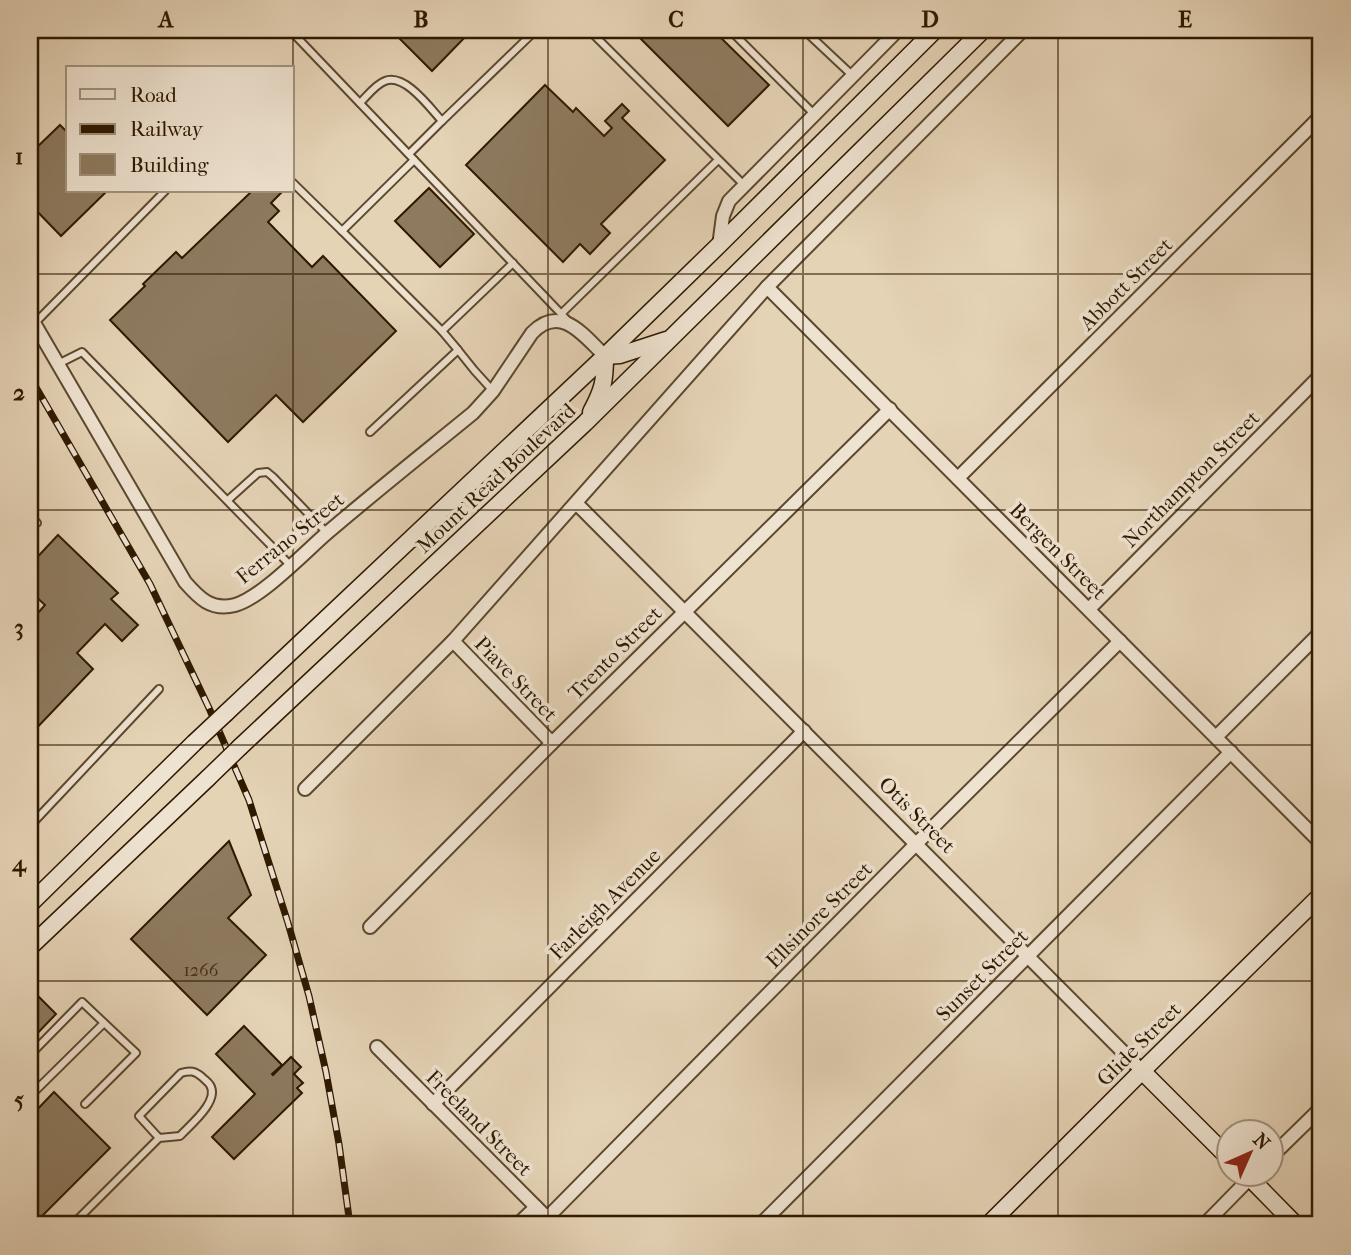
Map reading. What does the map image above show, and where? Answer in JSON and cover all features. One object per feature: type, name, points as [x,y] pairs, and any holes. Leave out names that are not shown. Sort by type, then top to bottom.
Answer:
[{"type":"main road","name":"Mount Read Boulevard","points":[[30,904],[194,743],[719,246],[934,30]]},
{"type":"main road","name":"Mount Read Boulevard","points":[[30,947],[585,423],[983,30]]},
{"type":"main road","points":[[585,423],[600,396],[605,379],[605,356],[620,355],[671,338]]},
{"type":"main road","name":"Glide Street","points":[[988,1225],[1321,895]]},
{"type":"main road","name":"Otis Street","points":[[1142,1070],[1214,1143]]},
{"type":"main road","points":[[1261,1188],[1296,1225]]},
{"type":"street","points":[[719,246],[725,208],[729,201],[898,30]]},
{"type":"street","points":[[305,789],[453,641],[767,286],[1023,30]]},
{"type":"street","name":"Abbott Street","points":[[958,478],[1321,116]]},
{"type":"street","name":"Bergen Street","points":[[767,286],[1321,842]]},
{"type":"street","name":"Ferrano Street","points":[[32,320],[185,582],[199,598],[217,606],[234,605],[250,599],[472,413],[493,391],[538,327],[561,321],[573,326]]},
{"type":"street","points":[[573,326],[605,356]]},
{"type":"street","name":"Northampton Street","points":[[1089,609],[1321,375]]},
{"type":"street","name":"Trento Street","points":[[370,927],[890,409]]},
{"type":"street","name":"Otis Street","points":[[576,503],[1142,1070]]},
{"type":"street","points":[[1216,737],[1321,632]]},
{"type":"street","name":"Piave Street","points":[[453,641],[552,743]]},
{"type":"street","name":"Ellsinore Street","points":[[550,1222],[916,844],[1120,641]]},
{"type":"street","name":"Farleigh Avenue","points":[[433,1104],[804,731]]},
{"type":"street","name":"Sunset Street","points":[[760,1225],[1231,752]]},
{"type":"street","name":"Freeland Street","points":[[377,1047],[550,1222]]},
{"type":"street","points":[[1284,1144],[1321,1108]]},
{"type":"street","points":[[1204,1225],[1239,1188]]},
{"type":"street","points":[[517,1225],[536,1207]]},
{"type":"lane","points":[[30,38],[46,30]]},
{"type":"lane","points":[[290,30],[573,326]]},
{"type":"lane","points":[[342,231],[442,121],[536,30]]},
{"type":"lane","points":[[589,30],[744,185]]},
{"type":"lane","points":[[730,30],[814,114]]},
{"type":"lane","points":[[804,30],[853,76]]},
{"type":"lane","points":[[360,103],[382,82],[389,79],[401,81],[442,121]]},
{"type":"lane","points":[[561,314],[718,160]]},
{"type":"lane","points":[[294,184],[442,331],[493,391]]},
{"type":"lane","points":[[32,320],[164,192]]},
{"type":"lane","points":[[442,331],[513,263]]},
{"type":"lane","points":[[370,432],[458,350]]},
{"type":"lane","points":[[58,364],[82,352],[290,565]]},
{"type":"lane","points":[[228,500],[258,473],[267,472],[327,533]]},
{"type":"lane","points":[[30,516],[37,523]]},
{"type":"lane","points":[[30,826],[159,688]]},
{"type":"lane","points":[[30,1055],[82,1002],[136,1053],[85,1104]]},
{"type":"lane","points":[[30,1096],[104,1023]]},
{"type":"lane","points":[[72,1225],[159,1138],[180,1136],[210,1103],[213,1094],[210,1085],[198,1073],[181,1073],[139,1116],[159,1138]]},
{"type":"building","points":[[391,30],[472,30],[432,71]]},
{"type":"building","points":[[645,30],[713,30],[769,85],[728,126],[638,36]]},
{"type":"building","points":[[545,85],[573,112],[576,108],[604,136],[612,128],[605,121],[622,104],[629,111],[622,118],[665,160],[601,224],[610,233],[590,254],[580,244],[563,262],[466,165]]},
{"type":"building","points":[[60,125],[66,131],[66,192],[106,192],[61,236],[30,204],[30,154]]},
{"type":"building","points":[[429,188],[474,234],[440,267],[395,221]]},
{"type":"building","points":[[251,192],[282,192],[271,203],[279,211],[268,222],[312,267],[323,256],[396,331],[303,422],[276,395],[228,442],[110,320],[176,252],[182,258]]},
{"type":"building","points":[[58,535],[118,593],[111,599],[138,625],[122,641],[105,624],[77,653],[93,669],[30,735],[30,605],[38,613],[45,605],[30,591],[30,565]]},
{"type":"building","points":[[229,841],[251,895],[228,918],[266,955],[207,1015],[131,939]]},
{"type":"building","points":[[39,997],[56,1014],[30,1041],[30,1007]]},
{"type":"building","points":[[244,1026],[282,1065],[273,1075],[291,1057],[301,1067],[294,1074],[303,1083],[297,1088],[302,1093],[234,1159],[212,1137],[255,1094],[216,1054]]},
{"type":"building","points":[[54,1092],[110,1148],[37,1221],[30,1214],[30,1117]]},
{"type":"railway","points":[[30,377],[150,584],[249,800],[309,996],[339,1144],[350,1225]]}]
